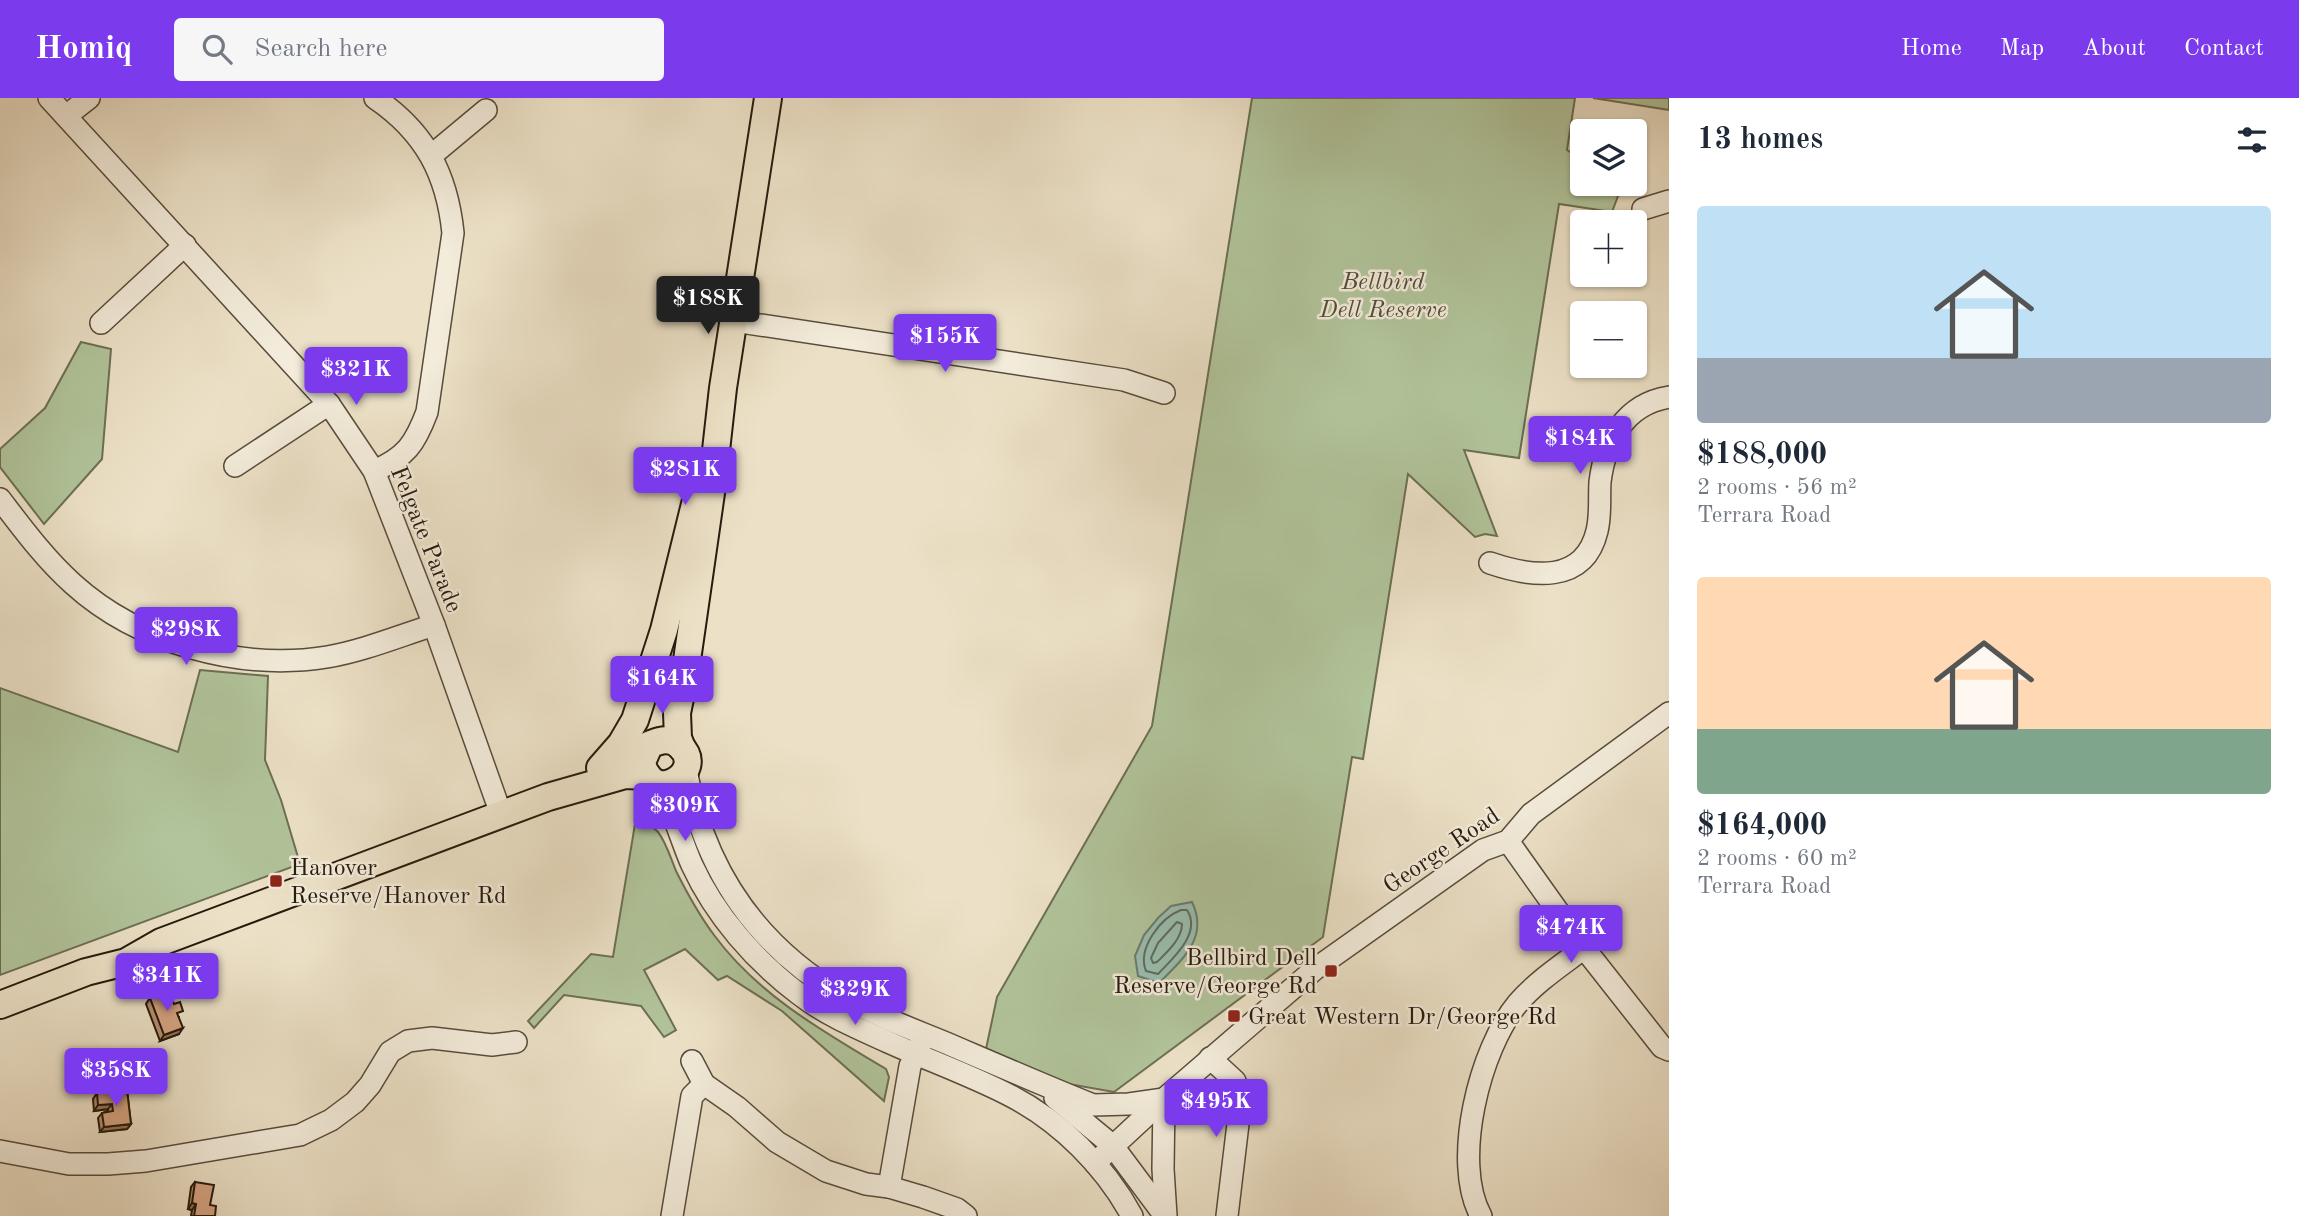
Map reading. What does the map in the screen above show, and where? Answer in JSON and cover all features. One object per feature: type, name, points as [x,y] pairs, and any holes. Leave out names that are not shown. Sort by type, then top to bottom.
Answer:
[{"type":"main road","points":[[0,1005],[86,972],[131,949],[161,942],[548,797],[625,775],[669,784],[676,782],[684,759],[678,738],[677,713],[685,674],[723,388],[768,98]]},
{"type":"main road","points":[[600,768],[621,744],[635,720],[664,630],[723,388]]},
{"type":"main road","points":[[652,780],[642,762],[653,744],[660,711],[664,630]]},
{"type":"main road","points":[[548,797],[600,768],[653,744],[670,740],[684,759]]},
{"type":"street","name":"Felgate Parade","points":[[49,98],[328,404],[374,471],[434,625],[501,814]]},
{"type":"street","points":[[66,116],[89,98]]},
{"type":"street","points":[[374,471],[407,452],[418,436],[427,412],[453,233],[450,206],[432,155],[408,127],[375,98]]},
{"type":"street","points":[[432,155],[486,110]]},
{"type":"street","points":[[1643,209],[1669,201]]},
{"type":"street","points":[[101,323],[185,245]]},
{"type":"street","points":[[734,321],[1124,380],[1164,393]]},
{"type":"street","points":[[1490,563],[1515,572],[1548,575],[1572,567],[1581,559],[1589,551],[1597,533],[1603,469],[1606,452],[1614,434],[1627,416],[1646,405],[1669,397]]},
{"type":"street","points":[[235,466],[328,404]]},
{"type":"street","points":[[0,499],[49,560],[75,586],[139,628],[202,650],[262,660],[327,657],[434,625]]},
{"type":"street","name":"George Road","points":[[1095,1163],[1210,1058],[1315,969],[1483,850],[1508,841],[1531,814],[1669,713]]},
{"type":"street","points":[[684,759],[691,796],[713,856],[735,898],[752,922],[788,958],[817,981],[872,1012],[1093,1105],[1164,1099],[1163,1169],[1166,1216]]},
{"type":"street","points":[[652,780],[664,794],[693,867],[707,892],[756,956],[800,995],[827,1013],[1011,1096],[1042,1115],[1095,1163],[1132,1216]]},
{"type":"street","points":[[1508,841],[1584,948],[1662,1047],[1669,1051]]},
{"type":"street","points":[[1482,1216],[1472,1190],[1469,1145],[1479,1083],[1487,1057],[1517,1004],[1530,990],[1584,948]]},
{"type":"street","points":[[889,1187],[907,1081],[915,1054],[926,1035]]},
{"type":"street","points":[[0,1152],[69,1164],[108,1164],[146,1161],[300,1135],[331,1120],[355,1102],[370,1085],[390,1052],[408,1041],[432,1038],[492,1045],[516,1042]]},
{"type":"street","points":[[1210,1058],[1235,1081],[1240,1107],[1227,1216]]},
{"type":"street","points":[[692,1061],[704,1084],[737,1107],[777,1142],[825,1171],[866,1184],[889,1187],[921,1206],[957,1209],[967,1216]]},
{"type":"street","points":[[1031,1080],[1078,1115],[1112,1145],[1166,1216]]},
{"type":"street","points":[[672,1216],[692,1096],[704,1084]]},
{"type":"green space","name":"Bellbird Dell Reserve","points":[[1252,98],[1575,98],[1567,150],[1570,152],[1570,196],[1618,196],[1613,210],[1559,204],[1519,458],[1464,450],[1497,536],[1485,534],[1475,537],[1408,474],[1363,759],[1352,757],[1323,937],[1114,1092],[1046,1080],[986,1049],[997,997],[1152,726]]},
{"type":"green space","points":[[1593,98],[1669,98],[1669,110]]},
{"type":"green space","points":[[81,342],[111,349],[102,459],[44,524],[0,467],[0,449],[45,408]]},
{"type":"green space","points":[[200,670],[268,676],[265,760],[281,800],[300,864],[0,975],[0,688],[178,752]]},
{"type":"green space","points":[[636,818],[658,832],[703,920],[731,956],[793,1011],[886,1069],[889,1077],[884,1101],[782,1011],[727,976],[718,980],[685,949],[644,970],[676,1030],[664,1037],[641,1006],[564,995],[534,1028],[528,1021],[591,954],[613,957]]},
{"type":"water","points":[[1192,902],[1197,926],[1191,947],[1159,983],[1138,976],[1135,956],[1144,935],[1171,906]]},
{"type":"building","points":[[169,991],[174,1004],[180,1002],[183,1011],[177,1013],[183,1028],[164,1035],[150,998]]},
{"type":"building","points":[[127,1090],[131,1124],[104,1127],[102,1113],[113,1111],[112,1104],[98,1105],[97,1093]]},
{"type":"building","points":[[195,1182],[214,1185],[210,1205],[216,1206],[215,1216],[194,1216],[196,1204],[192,1203]]},
{"type":"place","name":"Hanover Reserve/Hanover Rd","points":[[276,881]]},
{"type":"place","name":"Bellbird Dell Reserve/George Rd","points":[[1331,971]]},
{"type":"place","name":"Great Western Dr/George Rd","points":[[1234,1016]]}]
